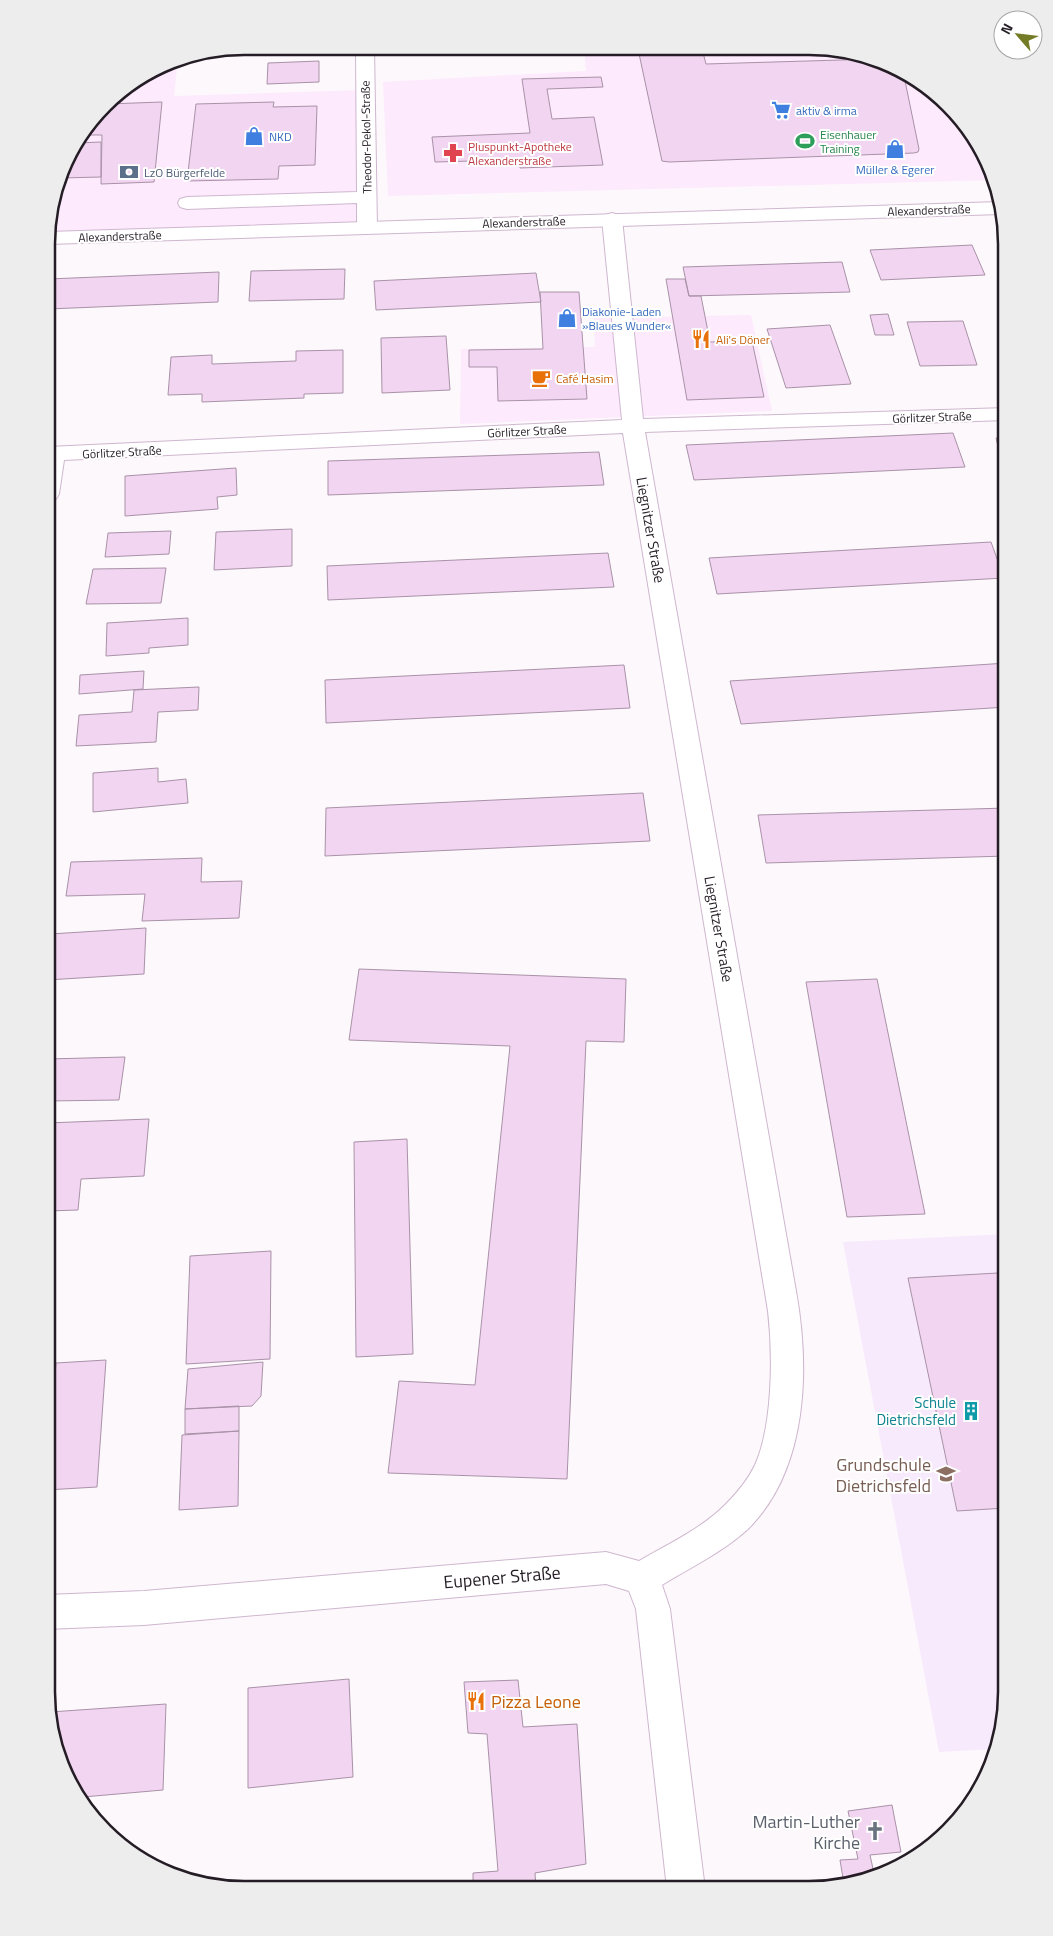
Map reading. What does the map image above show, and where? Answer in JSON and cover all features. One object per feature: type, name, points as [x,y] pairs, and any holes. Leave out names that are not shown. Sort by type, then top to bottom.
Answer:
[{"type":"street","name":"Theodor-Pekol-Straße","points":[[365,55],[368,228]]},
{"type":"street","points":[[187,202],[367,197]]},
{"type":"street","name":"Alexanderstraße","points":[[55,238],[994,208]]},
{"type":"street","name":"Liegnitzer Straße","points":[[612,219],[633,426],[775,1262],[786,1330],[787,1369],[784,1401],[776,1446],[770,1470],[757,1491],[732,1521],[642,1578]]},
{"type":"street","name":"Görlitzer Straße","points":[[55,454],[633,426],[998,414]]},
{"type":"street","name":"Eupener Straße","points":[[55,1612],[154,1607],[606,1568],[642,1578]]},
{"type":"street","points":[[642,1578],[652,1609],[685,1881]]},
{"type":"shaded area","points":[[585,55],[822,55],[858,61],[882,69],[904,80],[943,110],[973,149],[987,180],[388,196],[383,82],[586,71]]},
{"type":"shaded area","points":[[177,67],[174,96],[366,90],[367,228],[55,237],[61,195],[69,171],[80,149],[94,129],[110,110],[129,94],[149,80]]},
{"type":"shaded area","points":[[751,315],[772,411],[460,424],[461,349],[595,347],[594,318]]},
{"type":"shaded area","name":"Grundschule Dietrichsfeld","points":[[998,1234],[998,1705],[989,1749],[939,1752],[843,1242]]},
{"type":"building","name":"aktiv & irma","points":[[639,55],[704,55],[706,64],[850,60],[882,69],[905,81],[919,149],[918,152],[914,153],[662,161]]},
{"type":"building","points":[[319,61],[319,82],[267,84],[268,63]]},
{"type":"building","points":[[601,77],[603,87],[547,89],[552,119],[594,117],[603,165],[520,168],[520,163],[472,165],[472,161],[435,162],[432,137],[530,133],[522,79]]},
{"type":"building","points":[[162,102],[154,182],[101,184],[102,135],[90,135],[117,104]]},
{"type":"building","name":"NKD","points":[[274,102],[273,107],[317,106],[315,165],[279,166],[278,179],[187,181],[196,104]]},
{"type":"building","points":[[101,142],[101,177],[67,178],[74,160],[84,143]]},
{"type":"building","points":[[972,245],[985,275],[881,280],[870,250]]},
{"type":"building","points":[[842,262],[850,292],[689,296],[683,267]]},
{"type":"building","points":[[345,269],[344,299],[249,301],[251,271]]},
{"type":"building","points":[[219,272],[218,302],[55,309],[55,279]]},
{"type":"building","points":[[536,273],[541,302],[376,310],[374,281]]},
{"type":"building","points":[[666,279],[685,279],[689,296],[701,296],[710,342],[752,341],[764,397],[687,400]]},
{"type":"building","points":[[540,292],[579,292],[587,399],[498,401],[497,367],[469,367],[469,350],[543,349]]},
{"type":"building","points":[[888,314],[894,335],[875,335],[870,315]]},
{"type":"building","points":[[963,321],[977,365],[920,366],[907,322]]},
{"type":"building","points":[[830,325],[851,384],[786,388],[767,329]]},
{"type":"building","points":[[446,336],[450,390],[382,393],[381,338]]},
{"type":"building","points":[[343,350],[343,393],[304,394],[304,398],[202,402],[202,394],[168,395],[171,357],[212,355],[212,364],[296,361],[296,351]]},
{"type":"building","points":[[953,433],[965,467],[694,480],[686,445]]},
{"type":"building","points":[[599,452],[604,485],[328,495],[328,461]]},
{"type":"building","points":[[236,468],[237,495],[217,497],[218,509],[125,516],[125,476]]},
{"type":"building","points":[[292,529],[292,566],[214,570],[216,532]]},
{"type":"building","points":[[171,531],[169,554],[105,557],[108,533]]},
{"type":"building","points":[[991,542],[998,561],[998,578],[717,594],[709,558]]},
{"type":"building","points":[[608,553],[614,587],[328,600],[327,566]]},
{"type":"building","points":[[166,568],[161,603],[86,604],[93,569]]},
{"type":"building","points":[[188,618],[188,645],[149,648],[149,653],[106,656],[107,623]]},
{"type":"building","points":[[998,664],[998,708],[741,724],[730,681]]},
{"type":"building","points":[[624,665],[630,708],[326,723],[325,680]]},
{"type":"building","points":[[144,671],[143,689],[79,694],[80,675]]},
{"type":"building","points":[[199,687],[198,710],[158,712],[156,742],[76,746],[79,715],[132,712],[134,690]]},
{"type":"building","points":[[158,768],[158,782],[186,779],[188,803],[93,812],[93,773]]},
{"type":"building","points":[[643,793],[650,841],[325,856],[326,808]]},
{"type":"building","points":[[998,808],[998,856],[766,863],[758,815]]},
{"type":"building","points":[[202,858],[201,882],[242,881],[239,918],[142,921],[145,894],[66,896],[71,862]]},
{"type":"building","points":[[146,928],[144,974],[55,980],[55,934]]},
{"type":"building","points":[[359,969],[626,979],[624,1042],[586,1041],[567,1479],[388,1473],[399,1381],[475,1385],[510,1046],[349,1040]]},
{"type":"building","points":[[877,979],[925,1214],[847,1217],[806,982]]},
{"type":"building","points":[[125,1057],[119,1100],[55,1101],[55,1059]]},
{"type":"building","points":[[149,1119],[144,1176],[81,1179],[78,1210],[55,1211],[55,1123]]},
{"type":"building","points":[[407,1139],[413,1354],[356,1357],[354,1142]]},
{"type":"building","points":[[271,1251],[270,1359],[186,1364],[190,1256]]},
{"type":"building","name":"Schule Dietrichsfeld","points":[[998,1273],[998,1508],[957,1511],[908,1278]]},
{"type":"building","points":[[106,1360],[97,1487],[55,1489],[56,1363]]},
{"type":"building","points":[[263,1362],[261,1396],[252,1406],[185,1409],[188,1369]]},
{"type":"building","points":[[239,1406],[239,1431],[185,1434],[185,1409]]},
{"type":"building","points":[[239,1431],[238,1506],[179,1510],[182,1435]]},
{"type":"building","points":[[349,1679],[353,1777],[248,1788],[248,1688]]},
{"type":"building","points":[[518,1680],[523,1727],[577,1724],[586,1864],[535,1873],[536,1881],[473,1881],[473,1873],[498,1871],[487,1734],[468,1733],[464,1682]]},
{"type":"building","points":[[166,1704],[163,1790],[87,1797],[69,1765],[61,1741],[56,1712]]},
{"type":"building","name":"Martin-Luther Kirche","points":[[892,1805],[901,1852],[870,1855],[873,1870],[843,1878],[840,1860],[858,1859],[848,1811]]},
{"type":"place","name":"aktiv & irma","points":[[781,110]]},
{"type":"place","name":"NKD","points":[[254,136]]},
{"type":"place","name":"Eisenhauer Training","points":[[805,141]]},
{"type":"place","name":"Müller & Egerer","points":[[895,149]]},
{"type":"place","name":"Pluspunkt-Apotheke Alexanderstraße","points":[[453,153]]},
{"type":"place","name":"LzO Bürgerfelde","points":[[129,172]]},
{"type":"place","name":"Diakonie-Laden »Blaues Wunder«","points":[[567,318]]},
{"type":"place","name":"Ali's Döner","points":[[701,339]]},
{"type":"place","name":"Café Hasim","points":[[541,378]]},
{"type":"place","name":"Schule Dietrichsfeld","points":[[971,1411]]},
{"type":"place","name":"Grundschule Dietrichsfeld","points":[[946,1474]]},
{"type":"place","name":"Pizza Leone","points":[[476,1701]]},
{"type":"place","name":"Martin-Luther Kirche","points":[[875,1831]]}]
